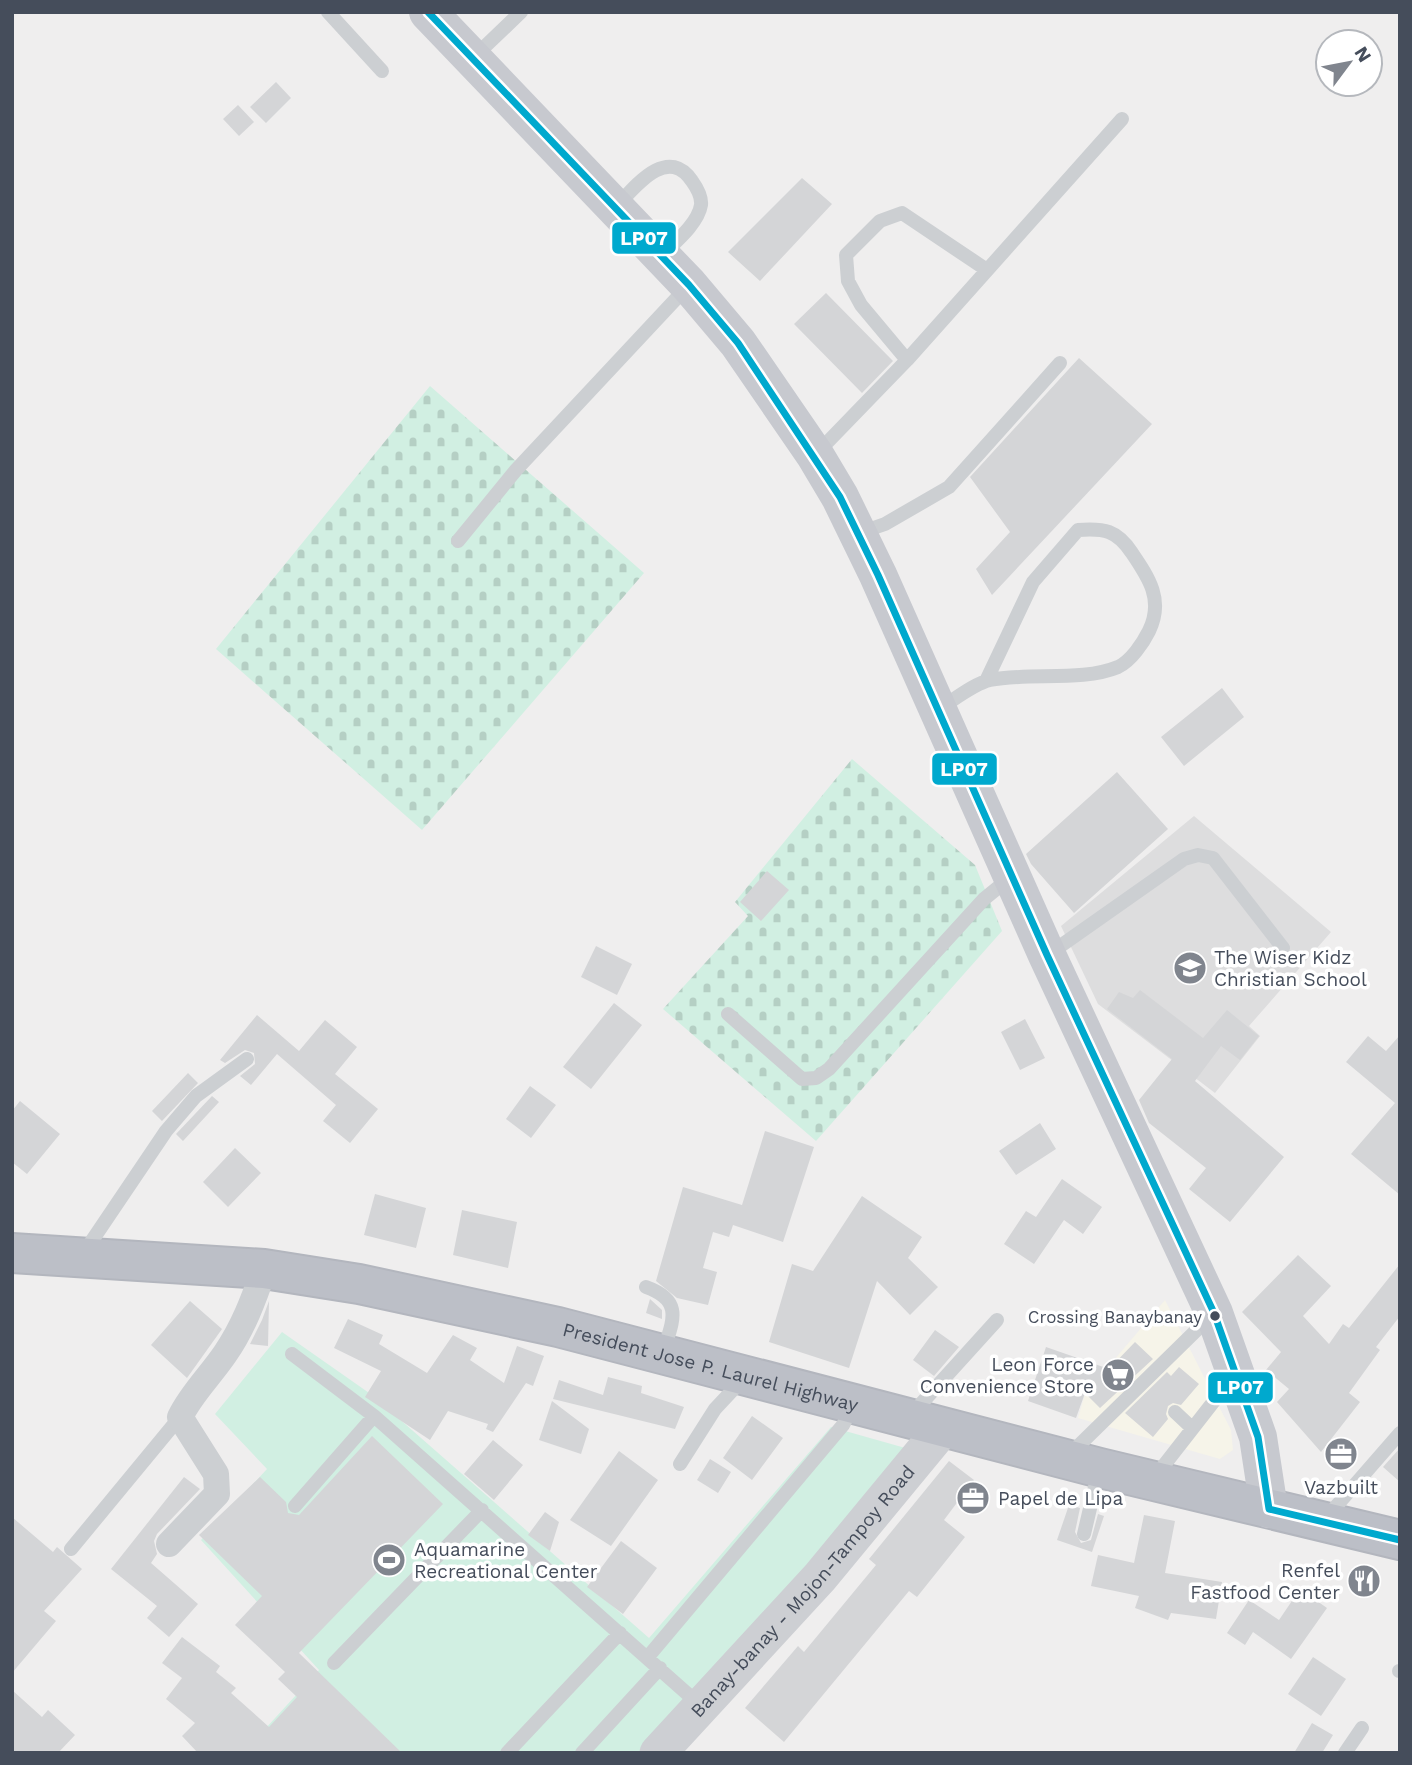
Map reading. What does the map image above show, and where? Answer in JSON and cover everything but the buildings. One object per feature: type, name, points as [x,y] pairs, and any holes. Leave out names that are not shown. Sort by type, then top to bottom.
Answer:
[{"type":"highway","name":"President Jose P. Laurel Highway","points":[[12,1253],[264,1269],[386,1289],[748,1375],[1083,1463],[1400,1540]]},
{"type":"main road","points":[[428,12],[689,285],[738,343],[815,455],[858,534],[1048,955],[1214,1313],[1258,1437],[1269,1509]]},
{"type":"street","points":[[169,1544],[217,1494],[216,1474],[180,1417],[186,1405],[226,1353],[252,1306],[264,1269]]},
{"type":"street","name":"Banay-banay - Mojon-Tampoy Road","points":[[680,1733],[820,1577],[926,1423]]},
{"type":"lane","points":[[328,12],[382,71]]},
{"type":"lane","points":[[472,60],[522,12]]},
{"type":"lane","points":[[815,455],[907,360],[1122,119]]},
{"type":"lane","points":[[615,208],[644,177],[658,168],[674,166],[689,176],[699,191],[701,207],[693,223],[661,256]]},
{"type":"lane","points":[[907,360],[861,305],[848,281],[846,255],[880,221],[902,213],[987,270]]},
{"type":"lane","points":[[458,541],[516,470],[689,285]]},
{"type":"lane","points":[[858,534],[885,524],[949,487],[1060,363]]},
{"type":"lane","points":[[938,709],[986,681],[1025,674],[1095,673],[1120,666],[1143,643],[1155,618],[1153,585],[1125,542],[1103,528],[1078,530],[1033,582],[986,681]]},
{"type":"lane","points":[[1048,955],[1184,859],[1198,855],[1213,858],[1283,948]]},
{"type":"lane","points":[[728,1014],[802,1079],[816,1079],[829,1069],[984,899],[1012,876]]},
{"type":"lane","points":[[81,1257],[166,1131],[196,1096],[247,1059]]},
{"type":"lane","points":[[646,1287],[660,1292],[672,1306],[674,1318],[663,1354]]},
{"type":"lane","points":[[1084,1534],[1083,1463],[1214,1313]]},
{"type":"lane","points":[[926,1423],[997,1320]]},
{"type":"lane","points":[[292,1354],[374,1416],[660,1668],[680,1733]]},
{"type":"lane","points":[[1154,1479],[1236,1373]]},
{"type":"lane","points":[[680,1464],[715,1409],[748,1375]]},
{"type":"lane","points":[[647,1658],[843,1425],[853,1404]]},
{"type":"lane","points":[[1175,1412],[1192,1428]]},
{"type":"lane","points":[[295,1506],[374,1416]]},
{"type":"lane","points":[[71,1549],[180,1417]]},
{"type":"lane","points":[[1323,1522],[1400,1433]]},
{"type":"lane","points":[[334,1663],[482,1510]]},
{"type":"lane","points":[[507,1753],[620,1633]]},
{"type":"lane","points":[[582,1753],[660,1668]]},
{"type":"lane","points":[[1345,1753],[1362,1728]]},
{"type":"shaded area","name":"The Wiser Kidz Christian School","points":[[1194,816],[1331,932],[1249,1026],[1260,1036],[1215,1093],[1098,1004],[1061,926]]},
{"type":"shaded area","points":[[1165,1300],[1231,1430],[1233,1450],[1220,1459],[1078,1418],[1085,1394]]},
{"type":"green space","points":[[430,386],[644,573],[422,830],[216,649]]},
{"type":"green space","points":[[852,759],[975,865],[1002,931],[816,1141],[663,1009],[748,916],[735,902]]},
{"type":"green space","name":"Aquamarine Recreational Center","points":[[282,1332],[372,1395],[649,1638],[831,1427],[916,1451],[646,1753],[243,1753],[319,1670],[201,1540],[267,1469],[215,1414]]},
{"type":"transit line","name":"LP07","points":[[428,12],[689,285],[738,343],[840,497],[878,575],[1047,955],[1214,1313],[1258,1437],[1269,1509],[1400,1540]]},
{"type":"place","name":"The Wiser Kidz Christian School","points":[[1190,968]]},
{"type":"place","name":"Crossing Banaybanay","points":[[1215,1316]]},
{"type":"place","name":"Leon Force Convenience Store","points":[[1118,1375]]},
{"type":"place","name":"Vazbuilt","points":[[1341,1454]]},
{"type":"place","name":"Papel de Lipa","points":[[973,1498]]},
{"type":"place","name":"Aquamarine Recreational Center","points":[[389,1560]]},
{"type":"place","name":"Renfel Fastfood Center","points":[[1364,1581]]}]
